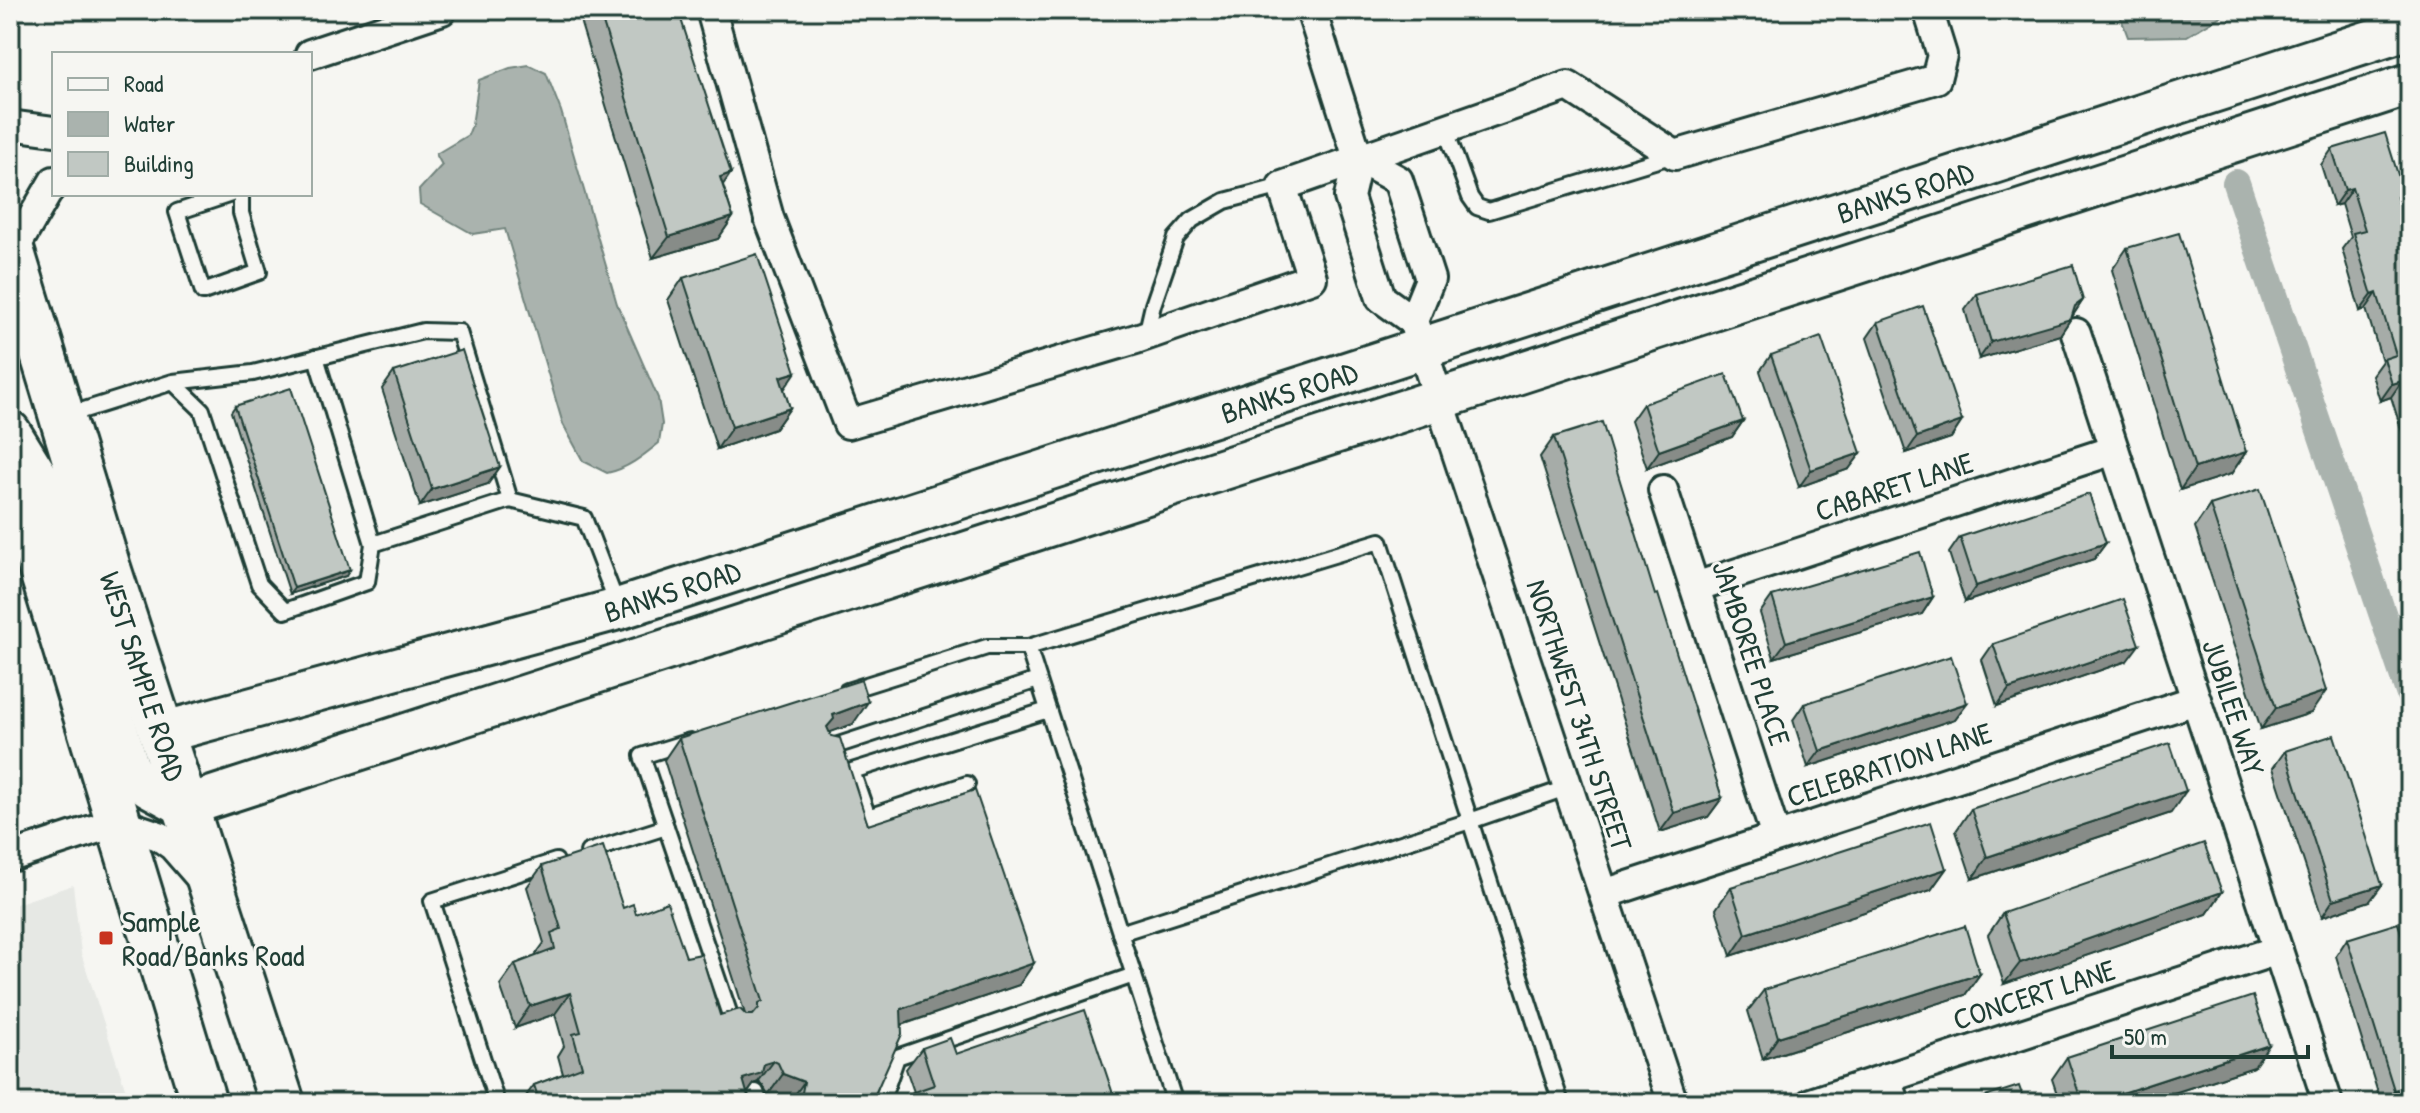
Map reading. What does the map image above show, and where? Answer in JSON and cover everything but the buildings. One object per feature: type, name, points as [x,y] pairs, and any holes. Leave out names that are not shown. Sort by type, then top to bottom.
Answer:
[{"type":"main road","name":"WEST SAMPLE ROAD","points":[[11,250],[161,733],[282,1103]]},
{"type":"main road","points":[[10,466],[204,1103]]},
{"type":"street","points":[[711,10],[769,218],[848,424],[1146,336],[1312,278],[1282,186],[1568,86],[1675,155],[1936,79],[1942,55],[1928,10]]},
{"type":"street","points":[[1311,10],[1358,158],[1349,197],[1381,298],[1418,335]]},
{"type":"street","points":[[312,53],[429,12]]},
{"type":"street","name":"BANKS ROAD","points":[[161,733],[618,609],[1418,335],[2405,29]]},
{"type":"street","name":"BANKS ROAD","points":[[185,806],[2410,84]]},
{"type":"street","points":[[10,125],[52,131]]},
{"type":"street","points":[[1358,158],[1398,180],[1403,194],[1430,279],[1418,335]]},
{"type":"street","points":[[11,250],[52,184]]},
{"type":"street","name":"JUBILEE WAY","points":[[2076,333],[2328,1103]]},
{"type":"street","name":"NORTHWEST 34TH STREET","points":[[1418,335],[1673,1103]]},
{"type":"street","points":[[10,432],[42,484],[130,772],[185,806]]},
{"type":"street","name":"CABARET LANE","points":[[1695,587],[2114,450]]},
{"type":"street","name":"JAMBOREE PLACE","points":[[1663,490],[1776,837]]},
{"type":"street","name":"CELEBRATION LANE","points":[[1604,894],[2196,700]]},
{"type":"street","points":[[10,857],[117,822],[159,836],[173,846],[216,895]]},
{"type":"street","name":"CONCERT LANE","points":[[1811,1103],[1891,1091],[2278,950]]},
{"type":"lane","points":[[1445,128],[1470,197],[1477,207],[1489,211],[1675,155]]},
{"type":"lane","points":[[1146,336],[1176,238],[1192,220],[1225,201],[1282,186]]},
{"type":"lane","points":[[225,196],[177,212],[203,292],[259,272],[241,213],[241,196]]},
{"type":"lane","points":[[61,417],[173,382],[253,373],[423,331],[459,332],[510,500]]},
{"type":"lane","points":[[173,382],[202,410],[259,584],[285,611],[367,582],[373,544],[316,357]]},
{"type":"lane","points":[[373,544],[510,500],[584,518],[618,609]]},
{"type":"lane","points":[[837,694],[987,647],[1028,647],[1380,541],[1561,1103]]},
{"type":"lane","points":[[1028,647],[1175,1103]]},
{"type":"lane","points":[[822,750],[1038,680]]},
{"type":"lane","points":[[967,784],[868,817],[852,771],[1048,710]]},
{"type":"lane","points":[[702,737],[642,756],[734,1027]]},
{"type":"lane","points":[[1120,933],[1569,787]]},
{"type":"lane","points":[[497,1103],[432,901],[666,827]]},
{"type":"lane","points":[[881,1103],[897,1057],[1134,975]]},
{"type":"shaded area","points":[[73,885],[81,953],[130,1103],[10,1103],[10,906]]},
{"type":"water","points":[[2118,10],[2231,10],[2187,36],[2128,37]]},
{"type":"water","points":[[529,65],[546,73],[561,111],[617,304],[658,398],[662,424],[659,443],[628,465],[607,473],[583,461],[563,424],[505,229],[473,234],[420,204],[419,190],[442,165],[436,154],[468,135],[479,80],[510,68]]},
{"type":"waterway","points":[[2236,183],[2410,695]]},
{"type":"place","name":"Sample Road/Banks Road","points":[[106,938]]}]
